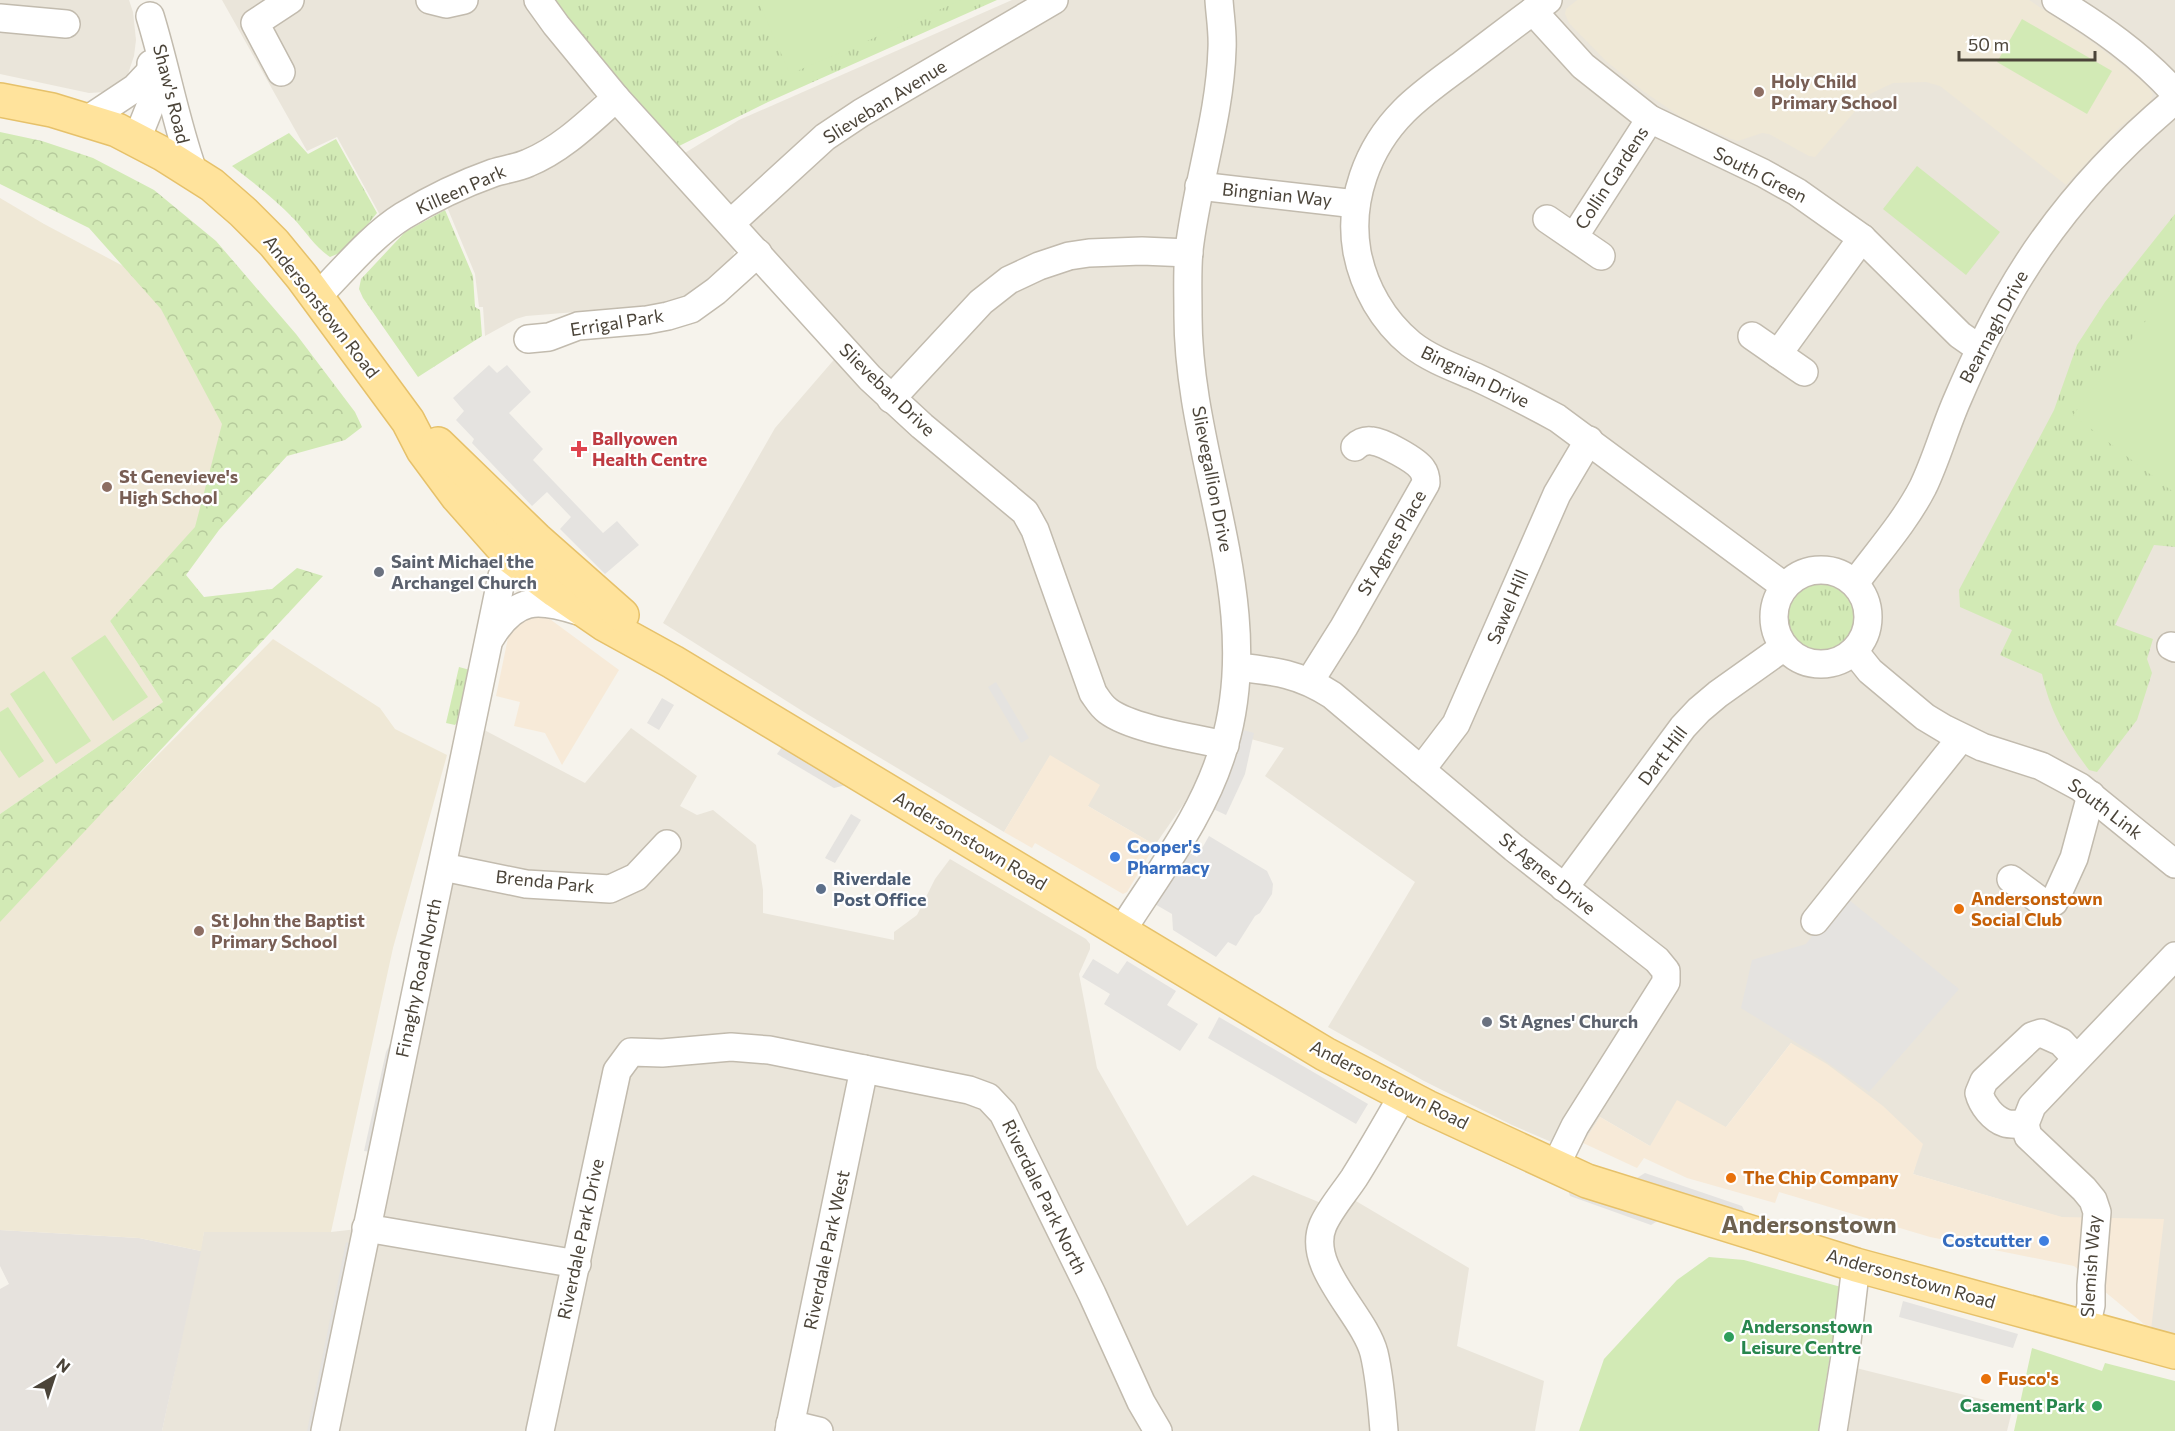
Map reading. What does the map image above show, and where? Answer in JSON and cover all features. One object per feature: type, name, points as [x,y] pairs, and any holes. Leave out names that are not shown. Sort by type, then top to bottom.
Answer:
[{"type":"main road","name":"Andersonstown Road","points":[[0,100],[87,120],[137,139],[193,171],[243,212],[274,243],[408,421],[428,434],[521,545],[556,591],[632,641],[673,662],[1325,1054],[1403,1095],[1589,1181],[1856,1265],[2175,1352]]},
{"type":"main road","name":"Andersonstown Road","points":[[521,545],[673,662]]},
{"type":"street","points":[[281,72],[255,22],[290,0]]},
{"type":"street","points":[[430,0],[446,4],[464,0]]},
{"type":"street","name":"Slieveban Drive","points":[[538,0],[616,98],[870,378],[891,399],[999,488],[1031,519],[1090,685],[1101,705],[1117,717],[1134,724],[1225,745]]},
{"type":"street","name":"Slieveban Avenue","points":[[731,223],[834,131],[1054,0]]},
{"type":"street","name":"Slievegallion Drive","points":[[1120,932],[1184,834],[1215,772],[1225,745],[1237,667],[1229,565],[1203,437],[1193,373],[1188,318],[1189,253],[1199,186],[1212,135],[1221,63],[1219,0]]},
{"type":"street","points":[[2056,0],[2110,35],[2151,68],[2175,93]]},
{"type":"street","name":"South Green","points":[[1541,5],[1582,66],[1650,120],[1763,173],[1797,192],[1862,238],[1959,335],[1980,349]]},
{"type":"street","name":"Bingnian Drive","points":[[1541,5],[1404,111],[1372,154],[1364,171],[1356,204],[1354,234],[1364,278],[1375,302],[1391,325],[1413,346],[1557,418],[1784,586]]},
{"type":"street","name":"Shaw's Road","points":[[137,139],[153,95],[148,8]]},
{"type":"street","name":"Shaw's Road","points":[[148,8],[162,55],[179,131],[193,171]]},
{"type":"street","points":[[0,18],[66,24]]},
{"type":"street","points":[[87,120],[135,88],[151,71]]},
{"type":"street","name":"Killeen Park","points":[[316,298],[369,245],[402,217],[447,192],[495,172],[528,164],[568,140],[616,98]]},
{"type":"street","name":"Bearnagh Drive","points":[[1855,584],[1889,539],[1922,488],[1980,349],[2017,280],[2054,226],[2104,166],[2130,139],[2175,100]]},
{"type":"street","name":"Collin Gardens","points":[[1574,237],[1650,120]]},
{"type":"street","name":"Bingnian Way","points":[[1199,186],[1356,204]]},
{"type":"street","name":"Collin Gardens","points":[[1547,219],[1601,256]]},
{"type":"street","points":[[1778,354],[1862,238]]},
{"type":"street","points":[[891,399],[981,302],[1009,280],[1039,266],[1079,255],[1142,251],[1189,253]]},
{"type":"street","name":"Errigal Park","points":[[528,339],[549,337],[578,326],[646,320],[691,309],[716,291],[758,254]]},
{"type":"street","points":[[1752,336],[1804,372]]},
{"type":"street","name":"Sawel Hill","points":[[1421,770],[1456,724],[1557,494],[1589,440]]},
{"type":"street","name":"St Agnes Place","points":[[1310,681],[1344,627],[1426,483],[1425,475],[1414,461],[1377,441],[1360,442],[1355,447]]},
{"type":"street","name":"Finaghy Road North","points":[[325,1431],[502,576],[521,545]]},
{"type":"street","points":[[1819,569],[1832,570],[1844,575],[1855,584],[1863,593],[1869,617],[1867,630],[1854,651],[1845,658],[1824,664],[1802,660],[1784,646],[1774,627],[1773,616],[1784,586],[1806,572],[1819,569]]},
{"type":"street","points":[[488,643],[509,614],[525,605],[543,601],[591,615]]},
{"type":"street","name":"Dart Hill","points":[[1564,888],[1691,718],[1718,694],[1784,646]]},
{"type":"street","name":"South Link","points":[[1854,651],[1870,671],[1910,706],[1961,738],[2041,766],[2080,787],[2175,864]]},
{"type":"street","name":"St Agnes Drive","points":[[1237,667],[1283,673],[1310,681],[1332,695],[1564,888],[1657,960],[1666,971],[1666,982],[1575,1126],[1555,1167]]},
{"type":"street","points":[[1815,921],[1961,738]]},
{"type":"street","points":[[2011,879],[2046,905],[2054,902],[2074,858],[2091,795]]},
{"type":"street","name":"Brenda Park","points":[[443,867],[526,884],[610,890],[636,877],[668,844]]},
{"type":"street","points":[[2076,1058],[2061,1042],[2041,1033],[2032,1036],[1984,1081],[1978,1093],[1982,1103],[1995,1117],[2006,1124],[2025,1124],[2032,1106],[2175,956]]},
{"type":"street","name":"Riverdale Park North","points":[[631,1052],[662,1053],[731,1047],[759,1049],[969,1090],[988,1097],[1003,1113],[1092,1294],[1141,1402],[1158,1431]]},
{"type":"street","name":"Riverdale Park Drive","points":[[540,1431],[617,1071],[631,1052]]},
{"type":"street","name":"Riverdale Park West","points":[[790,1428],[864,1069]]},
{"type":"street","points":[[1384,1431],[1374,1352],[1352,1310],[1328,1273],[1320,1247],[1323,1226],[1403,1095]]},
{"type":"street","name":"Slemish Way","points":[[2025,1124],[2028,1136],[2084,1189],[2093,1200],[2097,1212],[2091,1305],[2086,1327]]},
{"type":"street","points":[[366,1228],[577,1264]]},
{"type":"street","points":[[1833,1431],[1856,1265]]},
{"type":"street","points":[[790,1428],[819,1431]]},
{"type":"shaded area","points":[[0,0],[129,0],[133,12],[136,40],[128,74],[117,86],[105,92],[89,93],[0,74]]},
{"type":"shaded area","points":[[222,0],[525,0],[595,94],[594,99],[556,132],[533,146],[447,180],[380,215],[337,137],[307,151]]},
{"type":"shaded area","points":[[1012,0],[2175,0],[2175,1337],[2151,1330],[2064,1218],[1913,1174],[1916,1163],[1791,1043],[1726,1127],[1650,1146],[1600,1117],[1577,1153],[1512,1125],[1424,1081],[1328,1027],[1415,882],[1265,776],[1284,748],[1214,729],[1206,765],[1185,802],[1155,845],[1088,806],[1050,756],[1004,832],[807,714],[663,623],[775,428],[838,355],[737,245],[732,258],[690,294],[677,301],[663,305],[526,316],[485,336],[483,307],[479,307],[475,274],[447,207],[609,121],[617,119],[624,121],[665,165],[739,120]]},
{"type":"shaded area","name":"Holy Child Primary School","points":[[1577,0],[2029,0],[2095,44],[2146,84],[2153,94],[2150,103],[2120,127],[2066,185],[1940,86],[1926,82],[1893,83],[1870,94],[1815,157],[1769,134],[1762,133],[1738,141],[1681,117],[1643,91],[1606,61],[1569,23],[1565,14],[1566,9]]},
{"type":"shaded area","name":"St Genevieve's High School","points":[[0,198],[140,275],[208,366],[233,436],[195,537],[110,621],[163,702],[0,814]]},
{"type":"shaded area","points":[[489,365],[497,373],[507,365],[531,392],[509,413],[543,449],[533,460],[603,533],[617,521],[639,545],[605,574],[560,529],[571,517],[547,492],[532,506],[472,443],[474,439],[456,420],[464,411],[453,398]]},
{"type":"shaded area","points":[[543,614],[619,670],[562,765],[545,733],[514,726],[520,702],[496,696],[509,633],[522,617]]},
{"type":"shaded area","name":"St John the Baptist Primary School","points":[[273,639],[380,708],[395,729],[447,755],[393,948],[331,1232],[204,1232],[201,1251],[139,1238],[0,1230],[0,914]]},
{"type":"shaded area","points":[[996,682],[1029,738],[1021,743],[988,687]]},
{"type":"shaded area","points":[[662,698],[674,705],[659,730],[647,723]]},
{"type":"shaded area","points":[[467,721],[585,783],[631,728],[697,776],[680,806],[697,815],[713,810],[756,845],[763,890],[763,913],[894,940],[894,932],[917,915],[935,879],[950,859],[1086,939],[1090,944],[1090,949],[1079,974],[1097,1068],[1187,1226],[1253,1175],[1321,1203],[1339,1191],[1469,1268],[1457,1346],[1544,1381],[1535,1431],[162,1431],[204,1232],[331,1232],[366,1228]]},
{"type":"shaded area","points":[[1239,729],[1254,733],[1245,774],[1226,815],[1209,807]]},
{"type":"shaded area","points":[[782,747],[846,785],[834,788],[777,754]]},
{"type":"shaded area","points":[[1050,755],[1100,785],[1088,806],[1155,845],[1127,892],[1123,894],[1035,843],[1032,848],[1004,832]]},
{"type":"shaded area","points":[[851,814],[861,820],[835,863],[825,858]]},
{"type":"shaded area","points":[[1209,836],[1267,871],[1273,884],[1272,894],[1236,946],[1228,942],[1216,957],[1173,930],[1172,914],[1153,903],[1186,851],[1197,857]]},
{"type":"shaded area","points":[[1843,895],[1959,989],[1869,1092],[1821,1058],[1741,1008],[1752,960],[1806,944]]},
{"type":"shaded area","points":[[1093,959],[1118,974],[1127,961],[1176,991],[1167,1005],[1198,1024],[1180,1051],[1104,1004],[1110,994],[1082,977]]},
{"type":"shaded area","points":[[1219,1017],[1368,1104],[1356,1124],[1208,1038]]},
{"type":"shaded area","points":[[398,1029],[372,1152],[364,1151],[386,1052]]},
{"type":"shaded area","points":[[1791,1043],[1827,1064],[1883,1106],[1923,1144],[1913,1174],[2062,1217],[2164,1219],[2151,1330],[2074,1266],[1930,1237],[1779,1192],[1775,1203],[1687,1178],[1644,1158],[1637,1168],[1583,1143],[1600,1117],[1650,1146],[1677,1100],[1726,1127]]},
{"type":"shaded area","points":[[1645,1173],[1742,1206],[1746,1214],[1637,1178]]},
{"type":"shaded area","points":[[1568,1190],[1659,1220],[1651,1225],[1570,1196]]},
{"type":"shaded area","points":[[0,1230],[139,1238],[201,1251],[162,1431],[0,1431],[0,1289],[9,1284],[0,1266]]},
{"type":"shaded area","points":[[346,1242],[353,1245],[315,1431],[307,1431]]},
{"type":"shaded area","points":[[1903,1301],[2018,1334],[2013,1348],[1899,1317]]},
{"type":"shaded area","points":[[1852,1367],[2013,1407],[2007,1431],[1843,1431]]},
{"type":"green space","points":[[548,0],[997,0],[768,102],[675,148]]},
{"type":"green space","points":[[758,0],[962,0],[790,74]]},
{"type":"green space","points":[[2022,19],[2112,71],[2087,114],[1997,62]]},
{"type":"green space","points":[[0,132],[42,141],[93,158],[154,190],[216,241],[296,334],[355,412],[362,427],[345,440],[287,456],[219,530],[186,575],[204,597],[272,589],[297,568],[323,576],[0,922],[0,814],[163,702],[110,621],[195,527],[222,424],[161,309],[89,228],[0,184]]},
{"type":"green space","points":[[289,133],[308,154],[336,139],[377,213],[347,250],[330,257],[279,205],[232,166]]},
{"type":"green space","points":[[1917,166],[2000,232],[1966,275],[1883,209]]},
{"type":"green space","points":[[445,210],[473,276],[475,307],[480,310],[482,336],[418,377],[359,289],[361,279],[405,232]]},
{"type":"green space","points":[[2175,214],[2175,547],[2154,545],[2115,625],[2153,639],[2147,659],[2152,673],[2137,720],[2097,772],[2089,770],[2066,736],[2054,713],[2042,674],[2000,655],[2012,630],[1960,607],[1959,590],[2054,410],[2077,345],[2105,302]]},
{"type":"green space","points":[[2175,283],[2175,487],[2172,491],[2073,415]]},
{"type":"green space","points":[[1821,576],[1836,579],[1849,588],[1858,601],[1861,616],[1858,631],[1849,644],[1836,653],[1821,656],[1806,653],[1793,644],[1784,631],[1781,616],[1784,601],[1793,588],[1806,579]]},
{"type":"green space","points":[[105,635],[148,697],[113,721],[71,658]]},
{"type":"green space","points":[[459,667],[470,670],[459,720],[455,725],[446,723]]},
{"type":"green space","points":[[44,671],[91,741],[56,764],[10,694]]},
{"type":"green space","points":[[8,707],[44,761],[19,778],[0,750],[0,712]]},
{"type":"green space","name":"Andersonstown Leisure Centre","points":[[1709,1257],[1744,1260],[1841,1287],[1818,1431],[1579,1431],[1604,1359],[1677,1280]]},
{"type":"green space","name":"Casement Park","points":[[2032,1348],[2102,1371],[2105,1363],[2175,1381],[2175,1431],[2014,1431]]},
{"type":"place","name":"Holy Child Primary School","points":[[1759,92]]},
{"type":"place","name":"Ballyowen Health Centre","points":[[579,449]]},
{"type":"place","name":"St Genevieve's High School","points":[[107,487]]},
{"type":"place","name":"Saint Michael the Archangel Church","points":[[379,572]]},
{"type":"place","name":"Cooper's Pharmacy","points":[[1115,857]]},
{"type":"place","name":"Riverdale Post Office","points":[[821,889]]},
{"type":"place","name":"Andersonstown Social Club","points":[[1959,909]]},
{"type":"place","name":"St John the Baptist Primary School","points":[[199,931]]},
{"type":"place","name":"St Agnes' Church","points":[[1487,1022]]},
{"type":"place","name":"The Chip Company","points":[[1731,1178]]},
{"type":"place","name":"Costcutter","points":[[2044,1241]]},
{"type":"place","name":"Andersonstown Leisure Centre","points":[[1729,1337]]},
{"type":"place","name":"Fusco's","points":[[1986,1379]]},
{"type":"place","name":"Casement Park","points":[[2097,1406]]},
{"type":"district","name":"Andersonstown","points":[[1809,1225]]}]
